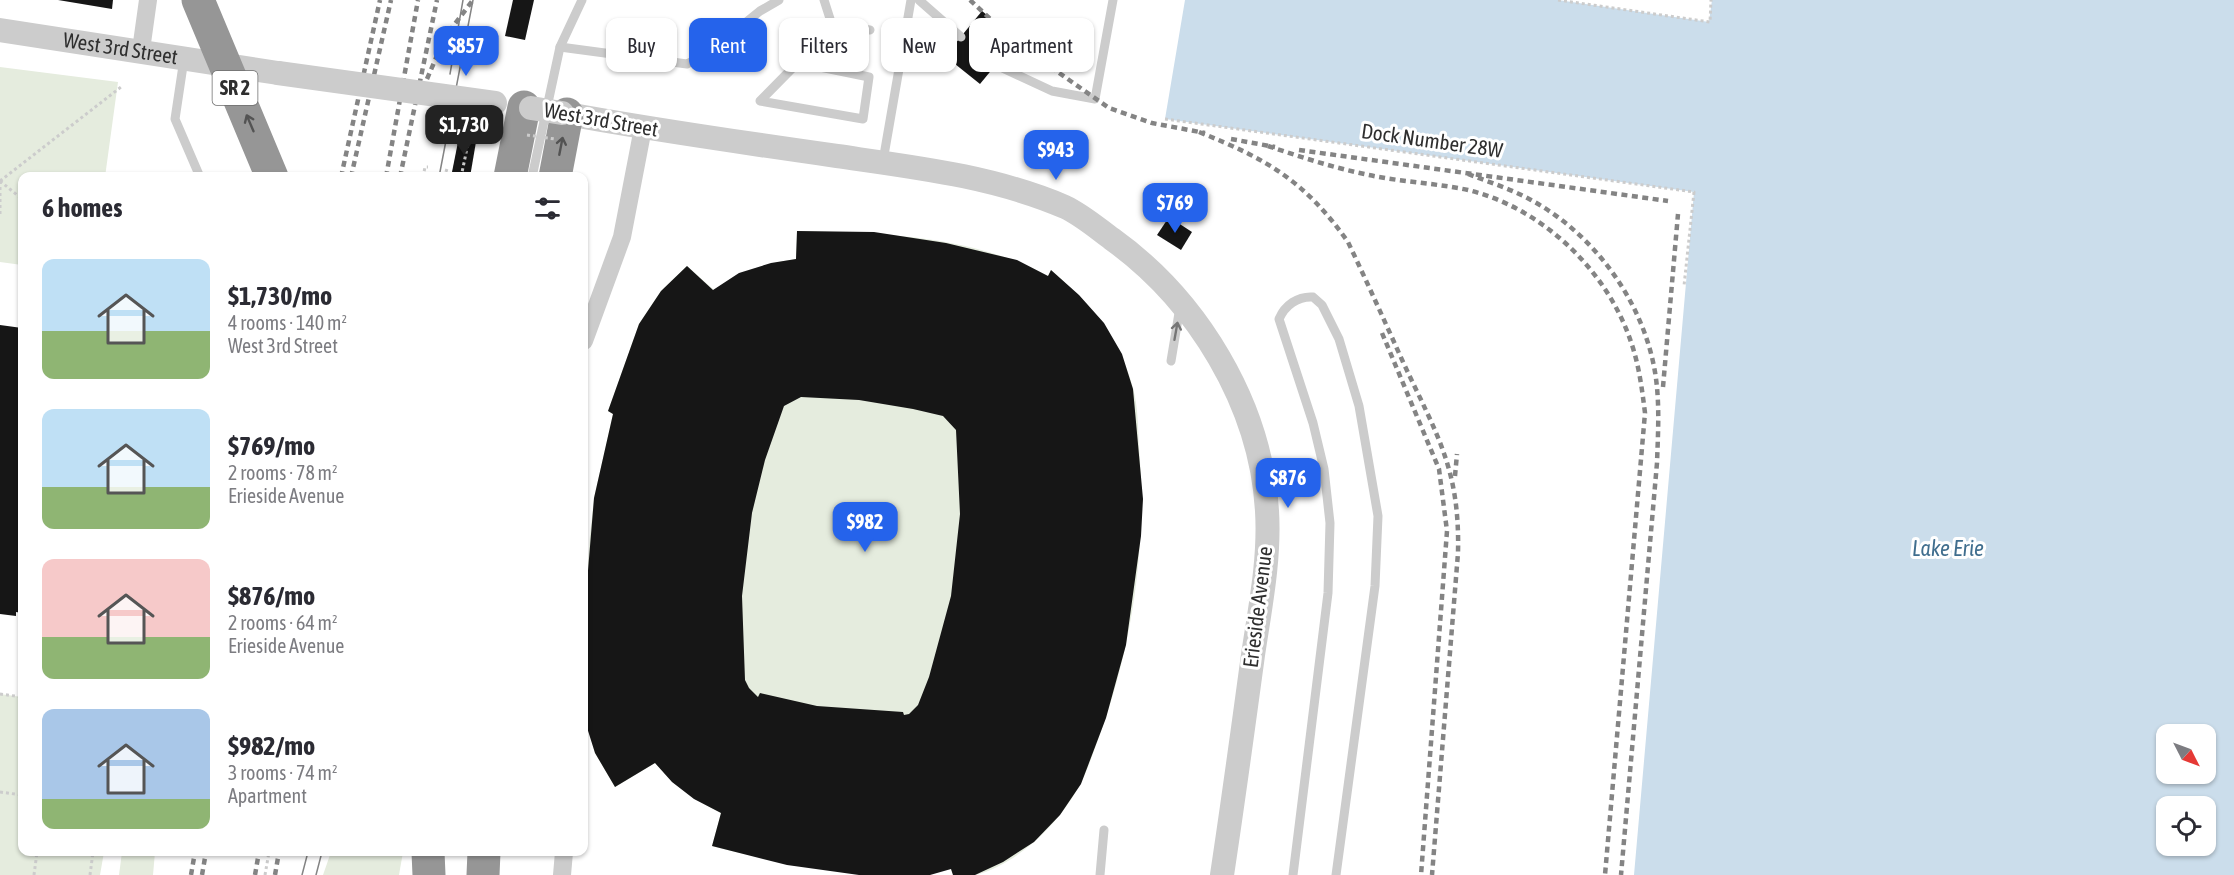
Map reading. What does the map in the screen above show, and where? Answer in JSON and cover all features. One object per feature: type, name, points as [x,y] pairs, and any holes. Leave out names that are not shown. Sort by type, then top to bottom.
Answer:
[{"type":"highway","name":"SR 2","points":[[174,0],[246,172]]},
{"type":"highway","name":"SR 2","points":[[198,0],[270,172]]},
{"type":"highway","points":[[511,172],[519,113]]},
{"type":"highway","points":[[556,172],[561,122]]},
{"type":"highway","points":[[428,856],[429,875]]},
{"type":"highway","points":[[461,856],[461,875]]},
{"type":"highway","points":[[483,875],[484,856]]},
{"type":"highway","points":[[506,875],[507,856]]},
{"type":"street","points":[[141,50],[148,0]]},
{"type":"street","name":"West 3rd Street","points":[[0,30],[184,57],[561,122],[643,128],[882,163],[1003,185],[1067,208],[1088,221]]},
{"type":"street","points":[[588,330],[621,237],[643,128]]},
{"type":"street","name":"Erieside Avenue","points":[[1088,221],[1137,257],[1181,301],[1213,348],[1235,389],[1255,445],[1267,509],[1266,564],[1222,875]]},
{"type":"street","points":[[562,875],[564,856]]},
{"type":"lane","points":[[533,172],[560,47],[570,21],[582,0]]},
{"type":"lane","points":[[560,47],[687,64],[708,52],[779,0]]},
{"type":"lane","points":[[824,0],[830,18]]},
{"type":"lane","points":[[882,163],[911,0]]},
{"type":"lane","points":[[919,0],[961,37]]},
{"type":"lane","points":[[1011,72],[1052,91],[1095,99],[1113,0]]},
{"type":"lane","points":[[806,55],[820,67],[869,77],[863,119],[760,101],[806,55]]},
{"type":"lane","points":[[184,57],[176,119],[198,172]]},
{"type":"lane","points":[[1293,875],[1328,593],[1330,524],[1324,469],[1313,423],[1279,319],[1283,310],[1302,297],[1313,297],[1322,304],[1339,339],[1359,406],[1378,516],[1375,586],[1336,875]]},
{"type":"lane","points":[[1171,361],[1181,301]]},
{"type":"lane","points":[[1100,875],[1104,830]]},
{"type":"path","points":[[1558,0],[1710,22],[1712,0]]},
{"type":"path","points":[[0,182],[121,87]]},
{"type":"path","points":[[519,113],[561,122]]},
{"type":"path","name":"Dock Number 28W","points":[[1165,119],[1694,192],[1684,286]]},
{"type":"path","points":[[462,172],[470,134]]},
{"type":"path","points":[[424,172],[425,167],[428,167]]},
{"type":"path","points":[[445,170],[448,172]]},
{"type":"path","points":[[0,182],[18,196]]},
{"type":"path","points":[[0,182],[0,215]]},
{"type":"path","points":[[0,694],[18,697]]},
{"type":"path","points":[[0,792],[18,794]]},
{"type":"path","points":[[34,875],[36,856]]},
{"type":"path","points":[[90,875],[92,856]]},
{"type":"path","points":[[265,875],[268,856]]},
{"type":"shaded area","points":[[0,67],[118,82],[106,172],[18,172],[18,264],[0,262]]},
{"type":"shaded area","points":[[797,231],[861,233],[957,244],[1019,262],[1048,276],[1051,270],[1078,295],[1111,337],[1120,353],[1133,388],[1138,417],[1141,484],[1139,558],[1129,631],[1111,702],[1086,773],[1072,799],[1037,840],[1008,861],[976,875],[953,875],[951,869],[894,871],[831,867],[739,853],[712,846],[721,813],[685,791],[655,763],[615,787],[595,753],[588,729],[590,535],[594,498],[613,414],[608,411],[639,324],[661,291],[687,266],[714,290],[753,270],[773,263],[796,259]]},
{"type":"shaded area","points":[[0,694],[18,696],[18,856],[103,856],[100,875],[0,875]]},
{"type":"shaded area","points":[[121,856],[155,856],[153,875],[119,875]]},
{"type":"shaded area","points":[[330,856],[402,856],[399,875],[323,875]]},
{"type":"water","name":"Lake Erie","points":[[1185,0],[1558,0],[1709,22],[1712,0],[2234,0],[2234,875],[1634,875],[1694,192],[1165,119]]},
{"type":"building","points":[[58,0],[113,0],[112,9]]},
{"type":"building","points":[[513,0],[534,0],[525,40],[505,36]]},
{"type":"building","points":[[982,11],[991,18],[976,18]]},
{"type":"building","points":[[969,27],[969,72],[990,72],[980,84],[957,66],[957,41]]},
{"type":"building","points":[[460,132],[477,136],[471,172],[452,172]]},
{"type":"building","points":[[1169,217],[1192,232],[1181,250],[1157,235]]},
{"type":"building","points":[[797,231],[874,232],[946,243],[1017,260],[1048,276],[1051,270],[1079,295],[1104,323],[1122,354],[1133,389],[1143,499],[1141,536],[1126,645],[1106,718],[1081,784],[1060,815],[1034,842],[1003,862],[975,875],[953,875],[951,869],[930,875],[859,875],[787,865],[712,846],[721,813],[694,799],[672,782],[655,763],[615,787],[595,753],[588,731],[588,571],[594,498],[613,414],[608,411],[639,324],[661,291],[687,266],[713,290],[739,273],[771,263],[796,259]],"holes":[[[801,397],[859,400],[943,416],[956,430],[960,514],[951,596],[929,677],[918,705],[909,714],[904,715],[903,712],[817,706],[760,693],[758,697],[745,680],[742,596],[752,513],[765,460],[784,406]]]},
{"type":"building","points":[[0,325],[18,327],[18,612],[16,612],[16,616],[0,614]]},
{"type":"tram line","points":[[450,74],[463,0]]},
{"type":"tram line","points":[[440,172],[473,0]]},
{"type":"tram line","points":[[302,875],[307,856]]},
{"type":"tram line","points":[[316,875],[321,856]]},
{"type":"railway","points":[[342,172],[380,0]]},
{"type":"railway","points":[[352,172],[391,0]]},
{"type":"railway","points":[[387,172],[418,0]]},
{"type":"railway","points":[[401,172],[437,0]]},
{"type":"railway","points":[[427,79],[445,37],[473,0]]},
{"type":"railway","points":[[970,0],[1015,42],[1109,108],[1152,123],[1205,133]]},
{"type":"railway","points":[[1199,132],[1245,152],[1283,174],[1316,203],[1332,221],[1348,242],[1444,453],[1455,498],[1458,553],[1432,875]]},
{"type":"railway","points":[[1231,139],[1275,147]]},
{"type":"railway","points":[[1268,146],[1356,172],[1468,190],[1521,211],[1546,227],[1588,267],[1606,290],[1620,316],[1636,359],[1645,413],[1605,875]]},
{"type":"railway","points":[[1299,150],[1668,201]]},
{"type":"railway","points":[[1468,174],[1531,200],[1554,214],[1595,251],[1627,295],[1649,346],[1655,372],[1658,406],[1657,463],[1621,875]]},
{"type":"railway","points":[[1663,387],[1678,214]]},
{"type":"railway","points":[[1382,333],[1439,469],[1447,531],[1421,875]]},
{"type":"railway","points":[[1455,476],[1457,454]]},
{"type":"railway","points":[[191,875],[194,856]]},
{"type":"railway","points":[[202,875],[205,856]]},
{"type":"railway","points":[[255,875],[258,856]]},
{"type":"railway","points":[[275,875],[278,856]]}]
